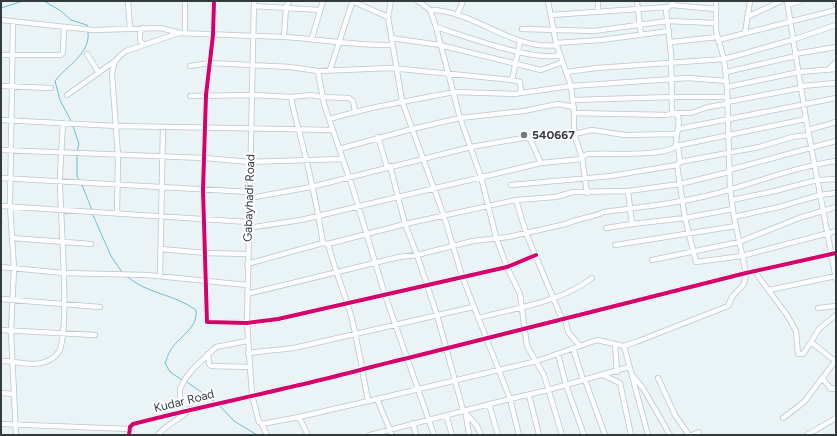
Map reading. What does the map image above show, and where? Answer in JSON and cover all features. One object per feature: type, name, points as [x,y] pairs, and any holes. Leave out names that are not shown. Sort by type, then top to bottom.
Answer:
[{"type":"street","points":[[128,1],[130,28]]},
{"type":"street","points":[[185,1],[186,34]]},
{"type":"street","points":[[214,1],[213,35],[206,96],[203,190],[204,254],[208,322],[247,323],[278,319],[507,267],[536,255]]},
{"type":"street","points":[[284,37],[286,7],[289,1]]},
{"type":"street","points":[[312,38],[323,1]]},
{"type":"street","points":[[391,1],[388,17],[402,101],[444,216],[452,247],[473,307],[487,338],[510,399],[519,435]]},
{"type":"street","points":[[418,1],[430,10],[443,11],[520,42],[539,46],[670,32]]},
{"type":"street","points":[[457,16],[463,1]]},
{"type":"street","points":[[548,1],[553,31],[571,86],[574,107],[574,134],[582,158],[587,193]]},
{"type":"street","points":[[598,1],[598,11]]},
{"type":"street","points":[[637,1],[641,35]]},
{"type":"street","points":[[262,424],[299,417],[537,361],[579,345],[597,340],[624,346],[728,306],[732,297],[744,284],[746,273],[734,217],[730,189],[728,153],[728,88],[724,59],[715,23],[716,1]]},
{"type":"street","points":[[745,33],[750,1]]},
{"type":"street","points":[[747,17],[781,1]]},
{"type":"street","points":[[769,290],[836,277],[834,254],[822,210],[799,72],[792,40],[788,3],[800,1]]},
{"type":"street","points":[[330,70],[353,2],[388,17]]},
{"type":"street","points":[[254,3],[320,10]]},
{"type":"street","name":"Gabayhadi Road","points":[[254,3],[250,198],[248,222],[247,341],[252,395],[259,422],[262,424],[268,435]]},
{"type":"street","points":[[551,15],[598,11],[637,10],[671,4],[716,9]]},
{"type":"street","points":[[671,4],[666,10],[671,42],[673,113],[679,118],[676,132],[680,184],[694,261],[697,262],[742,256],[836,231]]},
{"type":"street","points":[[430,10],[436,27],[460,118],[481,177],[496,237],[507,267],[517,285],[523,305],[529,351],[537,361],[544,375],[562,435]]},
{"type":"street","points":[[671,42],[718,38],[745,33],[836,10]]},
{"type":"street","points":[[1,20],[93,30],[109,31],[130,28],[161,28],[186,34],[312,38],[363,46],[392,45]]},
{"type":"street","points":[[12,21],[13,55],[10,206],[14,268],[10,331],[16,435]]},
{"type":"street","points":[[522,29],[594,31],[667,21],[715,23]]},
{"type":"street","points":[[566,72],[597,68],[724,59],[792,40],[836,25]]},
{"type":"street","points":[[1,55],[61,55],[63,52],[64,27]]},
{"type":"street","points":[[436,27],[519,52],[551,56],[560,55]]},
{"type":"street","points":[[143,28],[140,33],[140,41],[145,45]]},
{"type":"street","points":[[67,95],[115,62],[126,51],[179,33]]},
{"type":"street","points":[[391,38],[440,45],[541,70],[563,62]]},
{"type":"street","points":[[512,80],[520,42]]},
{"type":"street","points":[[726,72],[795,55],[836,47]]},
{"type":"street","points":[[87,54],[99,73]]},
{"type":"street","points":[[115,62],[112,75],[118,155],[116,213]]},
{"type":"street","points":[[830,68],[836,62]]},
{"type":"street","points":[[190,66],[210,63],[318,70],[396,68],[512,80],[520,82],[521,93]]},
{"type":"street","points":[[728,88],[799,72],[830,68],[836,69]]},
{"type":"street","points":[[318,70],[322,97],[328,119],[358,205],[395,325],[419,389],[434,435]]},
{"type":"street","points":[[328,119],[355,111],[454,92],[521,93],[571,86],[693,78],[726,81]]},
{"type":"street","points":[[574,113],[644,116],[691,113],[708,106],[727,101],[801,87],[836,84]]},
{"type":"street","points":[[1,86],[51,88]]},
{"type":"street","points":[[190,96],[252,95],[291,98],[307,94],[322,97],[349,98],[353,101],[355,111]]},
{"type":"street","points":[[573,100],[672,97],[727,101]]},
{"type":"street","points":[[291,98],[294,118],[299,129],[307,161],[311,187],[325,244],[347,304],[355,334],[363,368],[368,400]]},
{"type":"street","points":[[250,198],[311,187],[348,176],[471,147],[529,137],[574,134],[592,130],[625,135],[676,132],[836,98]]},
{"type":"street","points":[[339,149],[412,128],[460,118],[524,111],[558,104],[574,107]]},
{"type":"street","points":[[248,228],[289,222],[481,177],[541,164],[582,158],[588,154],[632,154],[668,150],[677,146],[806,119]]},
{"type":"street","points":[[1,120],[117,126],[251,130],[332,130]]},
{"type":"street","points":[[510,185],[585,178],[679,163],[728,153],[809,132],[836,122]]},
{"type":"street","points":[[1,361],[12,361],[33,365],[48,361],[61,349],[64,305],[60,182],[63,123]]},
{"type":"street","points":[[160,276],[163,127]]},
{"type":"street","points":[[378,137],[398,197],[405,224],[418,255],[437,315],[469,435]]},
{"type":"street","points":[[529,137],[541,164]]},
{"type":"street","points":[[248,264],[325,244],[367,235],[405,224],[516,200],[556,197],[572,192],[587,193],[628,191],[680,184],[836,141]]},
{"type":"street","points":[[1,150],[62,154],[204,158],[250,162],[342,159]]},
{"type":"street","points":[[247,294],[336,273],[375,262],[418,255],[496,237],[508,237],[566,224],[574,220],[593,217],[604,212],[683,201],[730,189],[814,164],[836,160]]},
{"type":"street","points":[[1,178],[118,186],[250,192]]},
{"type":"street","points":[[732,200],[817,180],[836,179]]},
{"type":"street","points":[[628,191],[632,224]]},
{"type":"street","points":[[734,217],[779,207],[820,195],[836,193]]},
{"type":"street","points":[[516,200],[526,232],[568,332],[579,345]]},
{"type":"street","points":[[1,206],[61,211],[116,213],[160,218],[248,222]]},
{"type":"street","points":[[652,260],[739,242],[799,218],[822,210],[836,208]]},
{"type":"street","points":[[606,228],[685,218],[733,209]]},
{"type":"street","points":[[614,245],[736,226]]},
{"type":"street","points":[[12,238],[91,244]]},
{"type":"street","points":[[161,249],[204,254],[248,254]]},
{"type":"street","name":"Kudar Road","points":[[129,432],[133,424],[190,409],[316,381],[746,273],[834,254]]},
{"type":"street","points":[[1,267],[64,273],[160,276],[206,282],[247,285]]},
{"type":"street","points":[[755,272],[769,290],[796,331],[798,354],[803,354],[819,329],[836,315]]},
{"type":"street","points":[[478,318],[554,298],[579,288],[592,278]]},
{"type":"street","points":[[1,300],[100,307]]},
{"type":"street","points":[[818,308],[836,306]]},
{"type":"street","points":[[248,353],[294,348],[473,307]]},
{"type":"street","points":[[1,330],[95,335]]},
{"type":"street","points":[[180,412],[179,396],[185,379],[208,354],[216,347],[247,341]]},
{"type":"street","points":[[783,418],[804,402],[836,360],[811,342]]},
{"type":"street","points":[[615,345],[617,372]]},
{"type":"street","points":[[624,346],[648,435]]},
{"type":"street","points":[[573,348],[605,435]]},
{"type":"street","points":[[208,354],[209,364],[211,366],[250,367]]},
{"type":"street","points":[[558,354],[566,385],[584,435]]},
{"type":"street","points":[[370,435],[428,419],[464,413],[489,404],[605,376],[629,367]]},
{"type":"street","points":[[632,375],[643,388],[670,435]]},
{"type":"street","points":[[605,376],[620,383],[631,435]]},
{"type":"street","points":[[658,378],[675,415],[691,435],[699,432]]},
{"type":"street","points":[[822,378],[831,389],[836,388]]},
{"type":"street","points":[[1,393],[14,394]]},
{"type":"street","points":[[529,395],[539,435]]},
{"type":"street","points":[[377,399],[392,435]]},
{"type":"street","points":[[489,404],[498,435]]},
{"type":"street","points":[[158,435],[169,424],[182,417],[190,409]]},
{"type":"street","points":[[464,413],[477,426],[481,435]]},
{"type":"street","points":[[446,415],[452,435]]},
{"type":"street","points":[[299,417],[306,435]]},
{"type":"street","points":[[807,435],[836,418]]},
{"type":"street","points":[[413,423],[416,435]]},
{"type":"street","points":[[1,424],[129,432]]},
{"type":"waterway","points":[[1,8],[23,1]]},
{"type":"waterway","points":[[44,1],[61,11],[71,20],[87,25],[88,27]]},
{"type":"waterway","points":[[71,121],[60,100],[55,81],[82,53],[88,39],[88,31]]},
{"type":"waterway","points":[[73,126],[79,144],[77,151]]},
{"type":"waterway","points":[[77,155],[77,177],[80,181]]},
{"type":"waterway","points":[[82,185],[92,210]]},
{"type":"waterway","points":[[92,213],[111,256],[122,272]]},
{"type":"waterway","points":[[126,276],[143,287],[178,300],[196,310],[194,322],[170,351],[165,363],[170,372],[182,380]]},
{"type":"waterway","points":[[187,382],[215,402]]},
{"type":"waterway","points":[[219,405],[234,421],[257,435]]},
{"type":"cycle path","points":[[214,1],[213,35],[206,95],[203,190],[207,322],[247,323],[278,319],[507,267],[536,255]]},
{"type":"cycle path","points":[[129,435],[130,427],[133,424],[328,378],[746,273],[836,253]]},
{"type":"place","name":"540667","points":[[524,135]]}]
